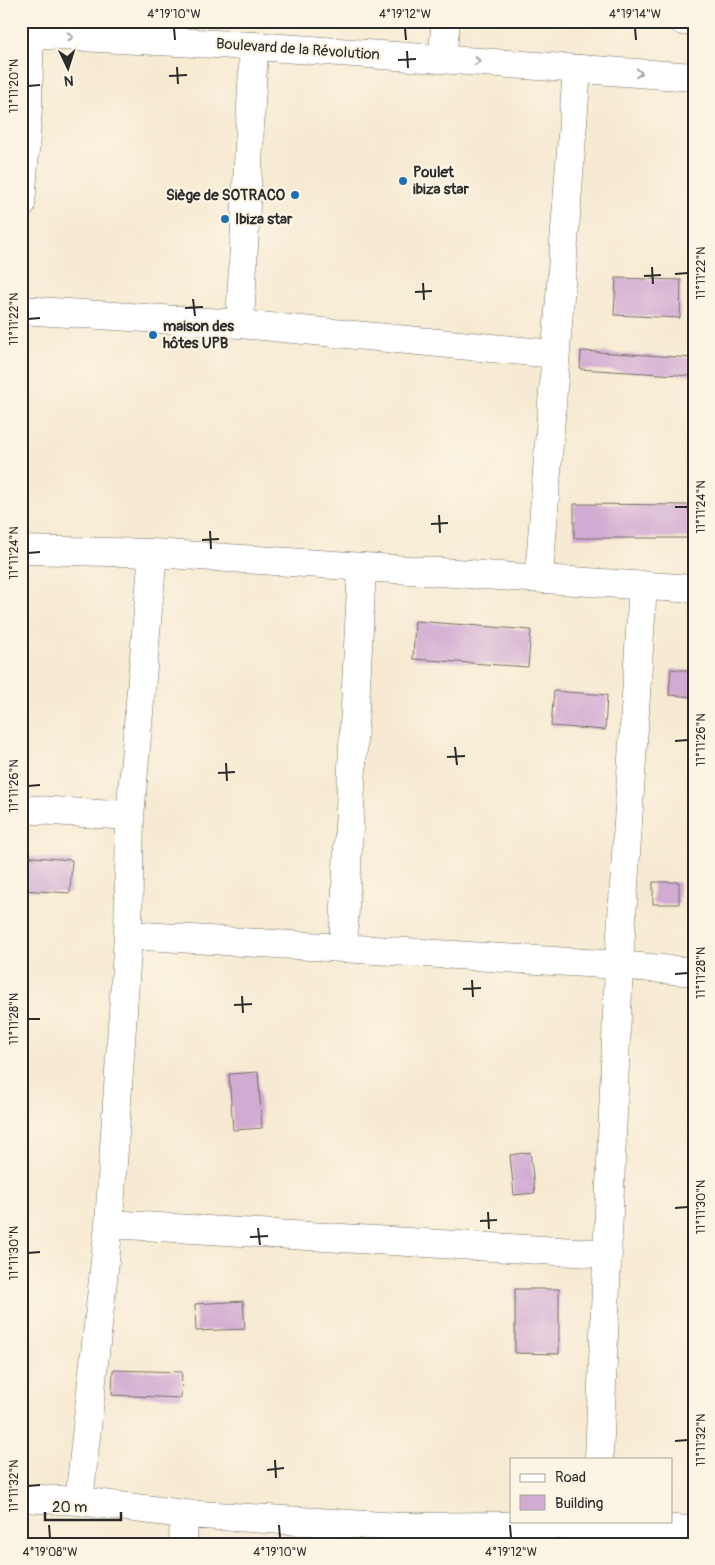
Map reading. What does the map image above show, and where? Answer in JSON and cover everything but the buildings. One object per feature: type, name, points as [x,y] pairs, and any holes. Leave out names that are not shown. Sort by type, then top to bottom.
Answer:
[{"type":"street","points":[[442,58],[446,21]]},
{"type":"street","points":[[683,21],[694,22]]},
{"type":"street","points":[[21,205],[27,30]]},
{"type":"street","name":"Boulevard de la Révolution","points":[[27,30],[694,77]]},
{"type":"street","points":[[240,324],[254,46]]},
{"type":"street","points":[[539,578],[554,354],[577,68]]},
{"type":"street","points":[[21,310],[240,324],[554,354]]},
{"type":"street","points":[[21,550],[152,553],[694,589]]},
{"type":"street","points":[[80,1501],[109,1224],[128,935],[130,816],[152,553]]},
{"type":"street","points":[[343,948],[362,567]]},
{"type":"street","points":[[599,1458],[619,965],[643,585]]},
{"type":"street","points":[[21,809],[130,816]]},
{"type":"street","points":[[128,935],[619,965],[694,972]]},
{"type":"street","points":[[109,1224],[608,1254]]},
{"type":"street","points":[[21,1498],[80,1501],[184,1514],[399,1535],[596,1523],[694,1530]]},
{"type":"street","points":[[183,1544],[184,1514]]},
{"type":"place","name":"Poulet ibiza star","points":[[403,181]]},
{"type":"place","name":"Siège de SOTRACO","points":[[295,195]]},
{"type":"place","name":"Ibiza star","points":[[225,219]]},
{"type":"place","name":"maison des hôtes UPB","points":[[153,335]]}]
